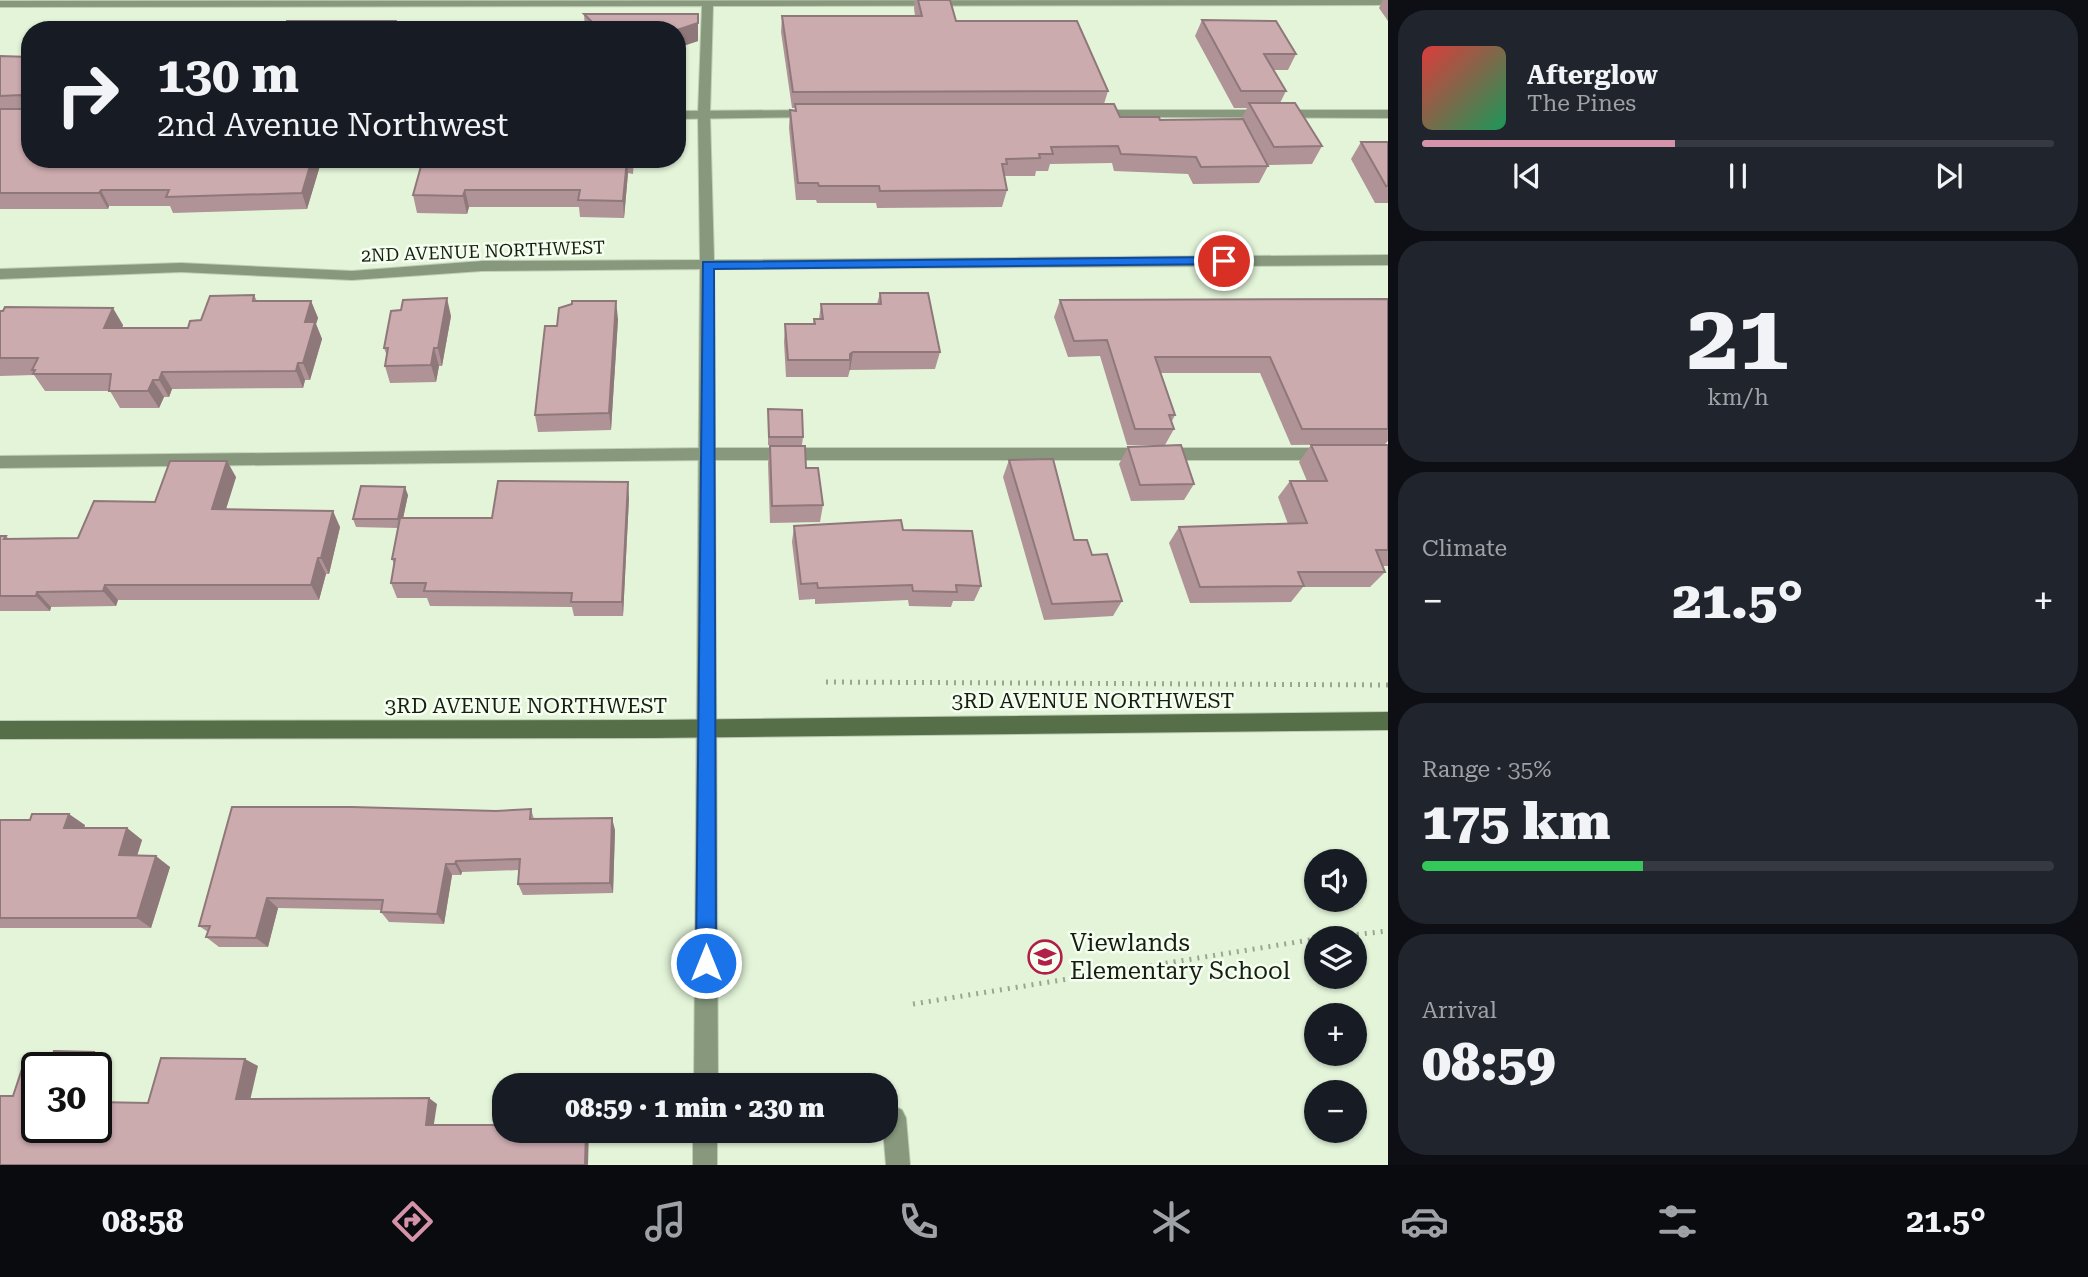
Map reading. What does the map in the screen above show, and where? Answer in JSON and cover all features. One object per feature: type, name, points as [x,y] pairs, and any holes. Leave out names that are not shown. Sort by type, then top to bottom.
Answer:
[{"type":"street","points":[[706,1073],[708,265],[704,114],[708,1]]},
{"type":"street","points":[[0,4],[1388,2]]},
{"type":"street","points":[[686,114],[834,114]]},
{"type":"street","points":[[1083,114],[1388,114]]},
{"type":"street","name":"2ND AVENUE NORTHWEST","points":[[0,274],[57,275],[118,268],[209,268],[307,275],[422,274],[482,266],[1388,260]]},
{"type":"street","points":[[0,462],[708,454],[1346,454]]},
{"type":"street","name":"3RD AVENUE NORTHWEST","points":[[0,730],[1388,721]]},
{"type":"street","points":[[705,1143],[705,1165]]},
{"type":"street","points":[[896,1143],[898,1165]]},
{"type":"path","points":[[826,682],[1388,685]]},
{"type":"path","points":[[1367,933],[1388,931]]},
{"type":"path","points":[[913,1004],[1304,941]]},
{"type":"building","points":[[918,0],[950,0],[956,21],[1077,21],[1108,91],[793,92],[782,16],[922,16]]},
{"type":"building","points":[[584,14],[698,14],[698,23],[686,27],[686,21],[591,21]]},
{"type":"building","points":[[1202,20],[1276,21],[1296,54],[1264,54],[1286,91],[1241,91]]},
{"type":"building","points":[[0,56],[21,57],[21,95],[0,96]]},
{"type":"building","points":[[1249,103],[1295,103],[1322,146],[1274,147]]},
{"type":"building","points":[[795,104],[1114,104],[1120,117],[1159,117],[1160,120],[1243,119],[1268,166],[1201,167],[1196,157],[1121,154],[1118,146],[1051,147],[1053,154],[1039,154],[1040,158],[1006,159],[1007,164],[1002,164],[1007,190],[880,191],[879,186],[819,186],[818,183],[798,183],[790,110],[796,111]]},
{"type":"building","points":[[0,109],[21,109],[21,168],[309,168],[302,193],[166,197],[169,190],[0,193]]},
{"type":"building","points":[[1361,142],[1388,142],[1388,186],[1386,186]]},
{"type":"building","points":[[420,168],[626,168],[623,201],[578,200],[580,190],[465,190],[463,196],[413,195]]},
{"type":"building","points":[[880,293],[928,293],[940,352],[853,352],[850,354],[850,360],[788,360],[785,324],[815,324],[814,319],[823,319],[821,304],[881,304]]},
{"type":"building","points":[[254,295],[253,301],[311,301],[305,322],[315,322],[303,363],[298,363],[296,371],[162,372],[159,380],[153,380],[148,391],[109,391],[111,374],[33,374],[35,370],[32,370],[38,358],[0,358],[0,311],[5,307],[113,308],[104,328],[188,328],[190,321],[201,320],[210,296]]},
{"type":"building","points":[[447,298],[438,348],[434,348],[431,365],[385,366],[388,348],[384,348],[391,311],[401,310],[403,300]]},
{"type":"building","points":[[1388,299],[1388,429],[1302,429],[1270,357],[1155,357],[1175,415],[1169,415],[1174,429],[1135,429],[1107,340],[1074,341],[1060,300]]},
{"type":"building","points":[[572,301],[616,301],[609,413],[535,415],[545,326],[557,326],[559,308],[572,304]]},
{"type":"building","points":[[768,409],[802,410],[803,437],[769,437]]},
{"type":"building","points":[[1181,445],[1194,484],[1140,485],[1128,447]]},
{"type":"building","points":[[1311,445],[1388,445],[1388,550],[1376,550],[1385,572],[1298,572],[1304,586],[1200,587],[1179,527],[1307,523],[1290,481],[1327,481]]},
{"type":"building","points":[[770,446],[805,446],[806,468],[818,468],[823,505],[772,506]]},
{"type":"building","points":[[1053,459],[1074,540],[1087,540],[1092,555],[1107,554],[1122,601],[1052,604],[1009,460]]},
{"type":"building","points":[[170,461],[227,461],[212,509],[333,511],[311,585],[105,585],[103,591],[37,592],[36,596],[0,596],[0,536],[6,536],[4,539],[78,538],[94,501],[155,502]]},
{"type":"building","points":[[498,481],[628,482],[622,602],[571,602],[572,593],[424,591],[426,583],[391,583],[395,559],[392,559],[400,518],[492,518]]},
{"type":"building","points":[[361,486],[405,487],[398,519],[353,519]]},
{"type":"building","points":[[901,520],[903,530],[972,531],[981,586],[956,585],[957,592],[913,591],[912,585],[818,588],[817,583],[801,584],[794,526]]},
{"type":"building","points":[[232,807],[496,811],[531,809],[530,819],[612,818],[610,883],[518,884],[520,859],[456,861],[455,864],[446,864],[437,914],[381,912],[383,900],[267,898],[256,938],[206,937],[210,926],[199,926]]},
{"type":"building","points":[[32,814],[69,814],[64,828],[127,828],[119,855],[156,856],[137,918],[0,918],[0,820],[30,820]]},
{"type":"building","points":[[161,1058],[245,1059],[236,1099],[429,1098],[426,1125],[492,1125],[492,1143],[586,1143],[585,1165],[0,1165],[0,1096],[13,1096],[21,1072],[21,1143],[112,1143],[112,1102],[148,1103]]},
{"type":"place","name":"Viewlands Elementary School","points":[[1045,957]]},
{"type":"route","points":[[706,963],[708,265],[1224,261]]}]
